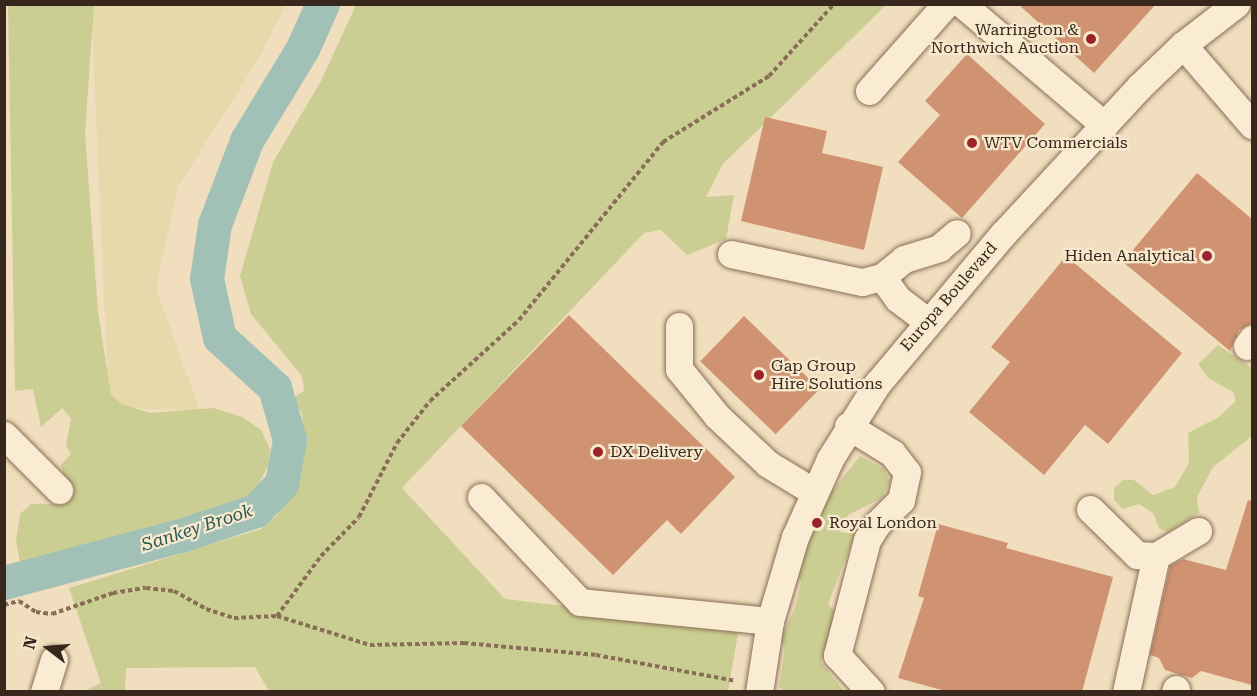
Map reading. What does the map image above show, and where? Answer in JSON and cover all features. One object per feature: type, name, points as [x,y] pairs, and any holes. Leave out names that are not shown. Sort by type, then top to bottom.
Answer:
[{"type":"street","points":[[869,91],[946,4]]},
{"type":"street","points":[[962,4],[1104,125]]},
{"type":"street","name":"Europa Boulevard","points":[[748,686],[770,621],[780,581],[814,492],[848,426],[886,371],[927,321],[1104,125],[1183,45],[1236,4]]},
{"type":"street","points":[[1183,45],[1250,118]]},
{"type":"street","points":[[730,254],[851,282],[882,278],[904,258],[939,248],[957,233]]},
{"type":"street","points":[[882,278],[898,299],[927,321]]},
{"type":"street","points":[[680,326],[679,369],[717,416],[768,464],[814,492]]},
{"type":"street","points":[[848,426],[892,453],[907,472],[906,491],[867,540],[837,655],[871,692]]},
{"type":"street","points":[[4,435],[59,490]]},
{"type":"street","points":[[481,497],[580,602],[770,621]]},
{"type":"street","points":[[1090,509],[1137,555],[1156,556],[1198,531]]},
{"type":"street","points":[[1126,692],[1156,556]]},
{"type":"street","points":[[44,692],[54,660]]},
{"type":"path","points":[[277,616],[321,556],[359,517],[397,444],[430,401],[519,320],[663,142],[769,76],[834,4]]},
{"type":"path","points":[[4,605],[19,601],[36,612],[52,614],[113,593],[146,588],[174,591],[206,609],[234,618],[277,616],[370,645],[464,643],[596,655],[748,686]]},
{"type":"shaded area","points":[[91,5],[286,5],[257,61],[178,187],[156,288],[200,411],[109,407]]},
{"type":"green space","points":[[8,5],[94,5],[85,133],[98,312],[111,395],[122,404],[150,413],[214,408],[242,417],[261,430],[270,449],[269,464],[247,506],[21,568],[16,541],[20,514],[31,504],[61,504],[69,492],[61,465],[71,454],[66,445],[71,419],[62,408],[41,427],[33,389],[15,391]]},
{"type":"green space","points":[[356,5],[886,5],[722,165],[706,197],[734,195],[726,239],[687,255],[661,230],[644,233],[402,488],[505,599],[739,628],[728,691],[269,691],[255,667],[126,668],[125,691],[85,691],[101,683],[69,588],[261,529],[277,515],[292,490],[305,445],[302,414],[293,398],[304,391],[302,376],[251,314],[240,276],[273,162],[321,81]]},
{"type":"green space","points":[[1218,345],[1252,368],[1252,436],[1213,467],[1197,497],[1199,513],[1168,532],[1159,528],[1153,513],[1139,504],[1123,509],[1114,500],[1114,488],[1123,480],[1134,480],[1153,495],[1175,487],[1189,463],[1188,433],[1219,417],[1236,401],[1233,392],[1208,378],[1198,364]]},
{"type":"green space","points":[[860,456],[884,469],[890,482],[882,498],[848,515],[840,532],[855,534],[828,604],[836,613],[821,662],[844,691],[783,691],[779,687],[785,648],[780,639],[795,608],[801,583],[797,569],[826,499]]},
{"type":"building","name":"Warrington & Northwich Auction","points":[[1018,4],[1156,4],[1094,73]]},
{"type":"building","name":"WTV Commercials","points":[[967,54],[1045,124],[962,218],[898,162],[940,115],[925,101]]},
{"type":"building","points":[[765,117],[827,131],[822,153],[883,167],[864,250],[741,221]]},
{"type":"building","points":[[1197,173],[1252,219],[1252,323],[1239,330],[1230,351],[1123,262]]},
{"type":"building","points":[[1066,256],[1182,353],[1108,444],[1085,425],[1044,475],[969,412],[1010,362],[991,347]]},
{"type":"building","name":"DX Delivery","points":[[569,315],[735,477],[681,534],[667,520],[613,575],[461,426]]},
{"type":"building","name":"Gap Group Hire Solutions","points":[[744,316],[820,389],[776,434],[700,361]]},
{"type":"building","points":[[1248,500],[1252,501],[1252,685],[1201,671],[1192,678],[1165,670],[1159,658],[1150,655],[1170,566],[1183,559],[1226,570]]},
{"type":"building","points":[[938,524],[1008,543],[1006,548],[1113,577],[1082,692],[949,692],[898,678],[924,598],[918,596]]},
{"type":"waterway","name":"Sankey Brook","points":[[4,583],[181,536],[256,511],[282,484],[290,440],[275,388],[220,338],[207,279],[215,225],[247,141],[303,49],[323,4]]},
{"type":"place","name":"Warrington & Northwich Auction","points":[[1091,39]]},
{"type":"place","name":"WTV Commercials","points":[[972,143]]},
{"type":"place","name":"Hiden Analytical","points":[[1207,256]]},
{"type":"place","name":"Gap Group Hire Solutions","points":[[759,375]]},
{"type":"place","name":"DX Delivery","points":[[598,452]]},
{"type":"place","name":"Royal London","points":[[817,523]]}]
